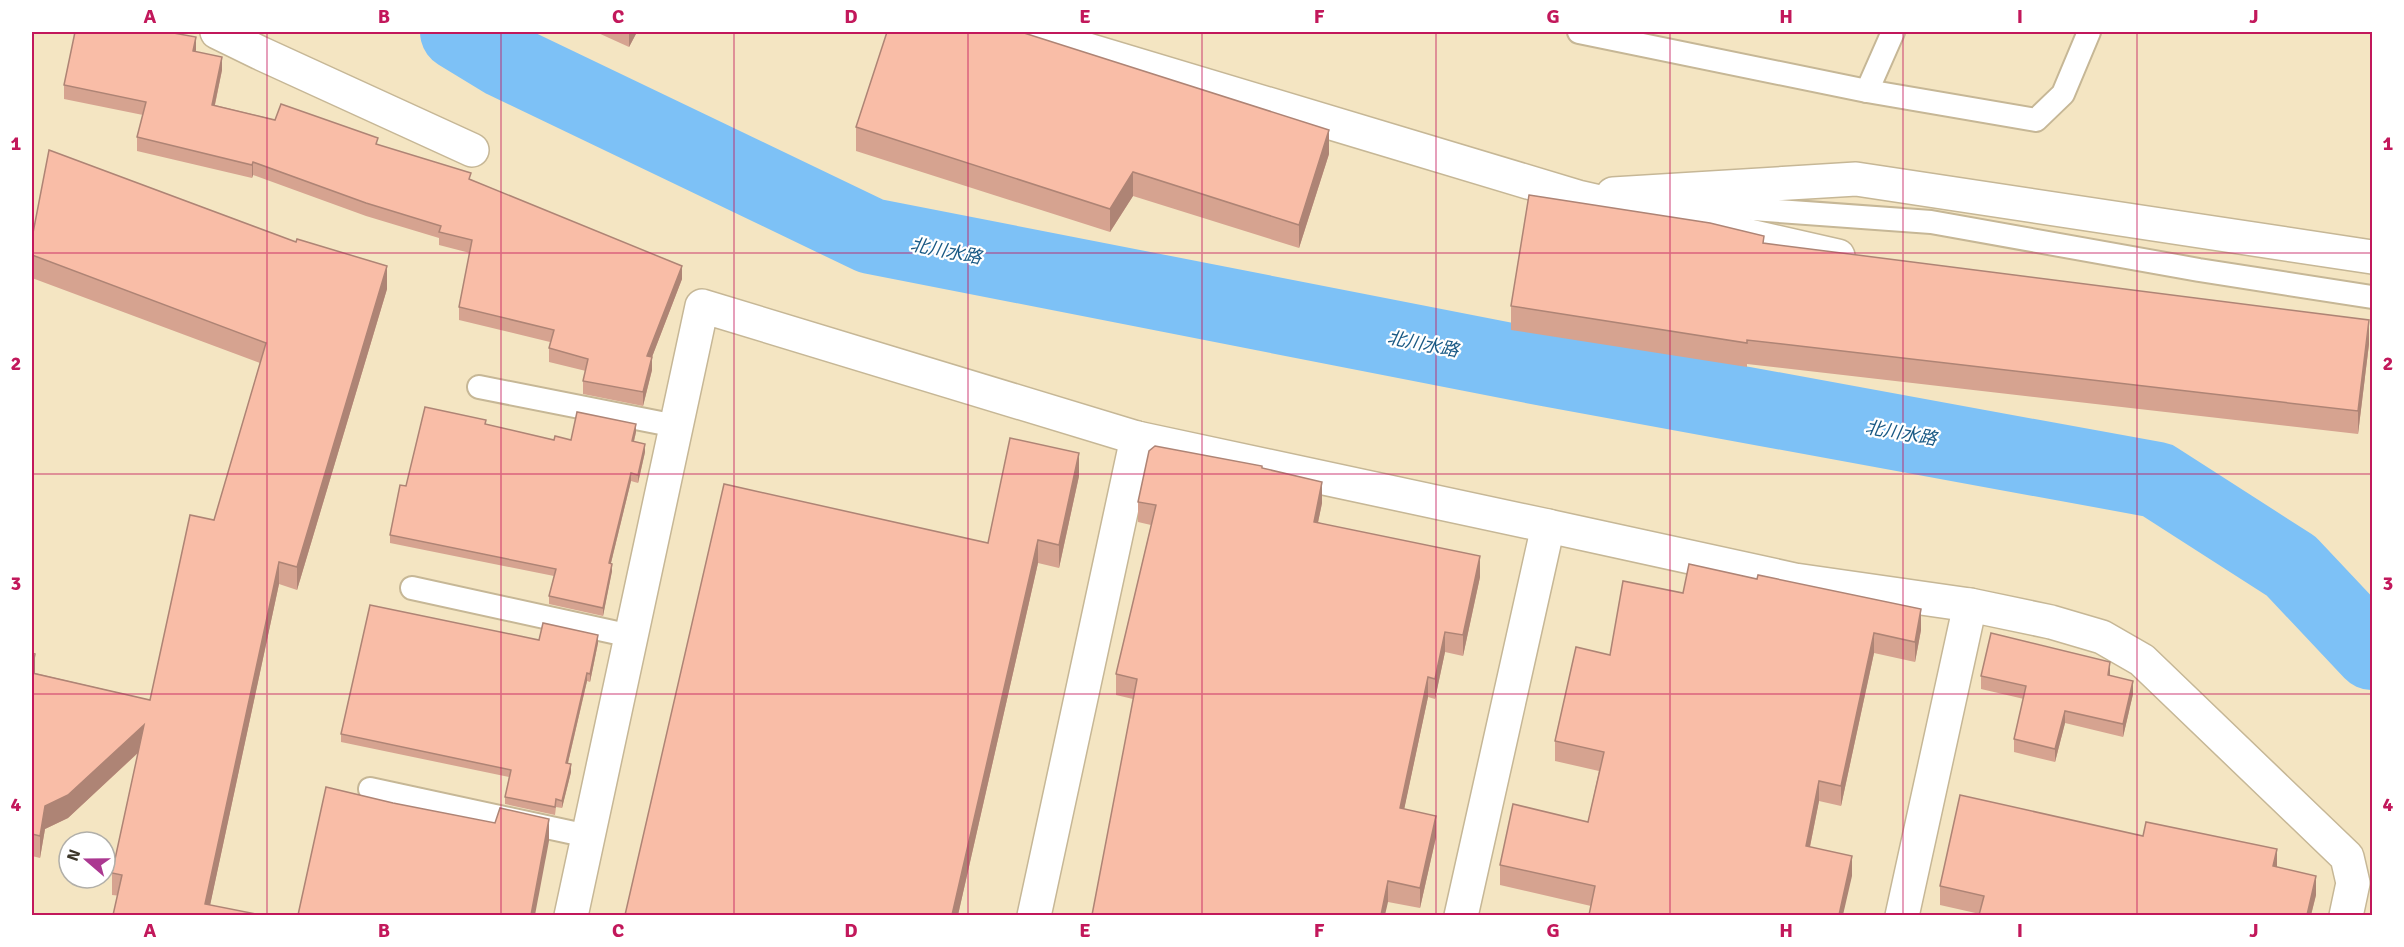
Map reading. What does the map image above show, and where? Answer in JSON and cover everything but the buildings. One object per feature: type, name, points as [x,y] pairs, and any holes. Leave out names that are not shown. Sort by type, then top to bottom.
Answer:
[{"type":"street","points":[[217,32],[472,150]]},
{"type":"street","points":[[1028,32],[1578,196],[1829,255],[1864,260]]},
{"type":"street","points":[[1578,196],[1856,179],[2373,256]]},
{"type":"street","points":[[571,915],[702,306],[1137,438],[1795,580],[1970,605],[2050,622],[2102,637],[2142,660],[2347,857],[2353,883],[2346,915]]},
{"type":"street","points":[[2282,313],[2373,324]]},
{"type":"street","points":[[1034,915],[1137,438]]},
{"type":"street","points":[[1461,915],[1548,526]]},
{"type":"street","points":[[1902,915],[1970,605]]},
{"type":"lane","points":[[1579,32],[1867,91],[2036,120],[2064,94],[2089,32]]},
{"type":"lane","points":[[1867,91],[1893,32]]},
{"type":"lane","points":[[1578,196],[1931,222],[2199,270],[2373,297]]},
{"type":"lane","points":[[479,387],[676,426]]},
{"type":"lane","points":[[412,588],[631,636]]},
{"type":"lane","points":[[370,789],[588,836]]},
{"type":"waterway","name":"北川水路","points":[[458,32],[504,60],[871,236],[1550,369],[2157,480],[2291,566],[2372,652]]}]
